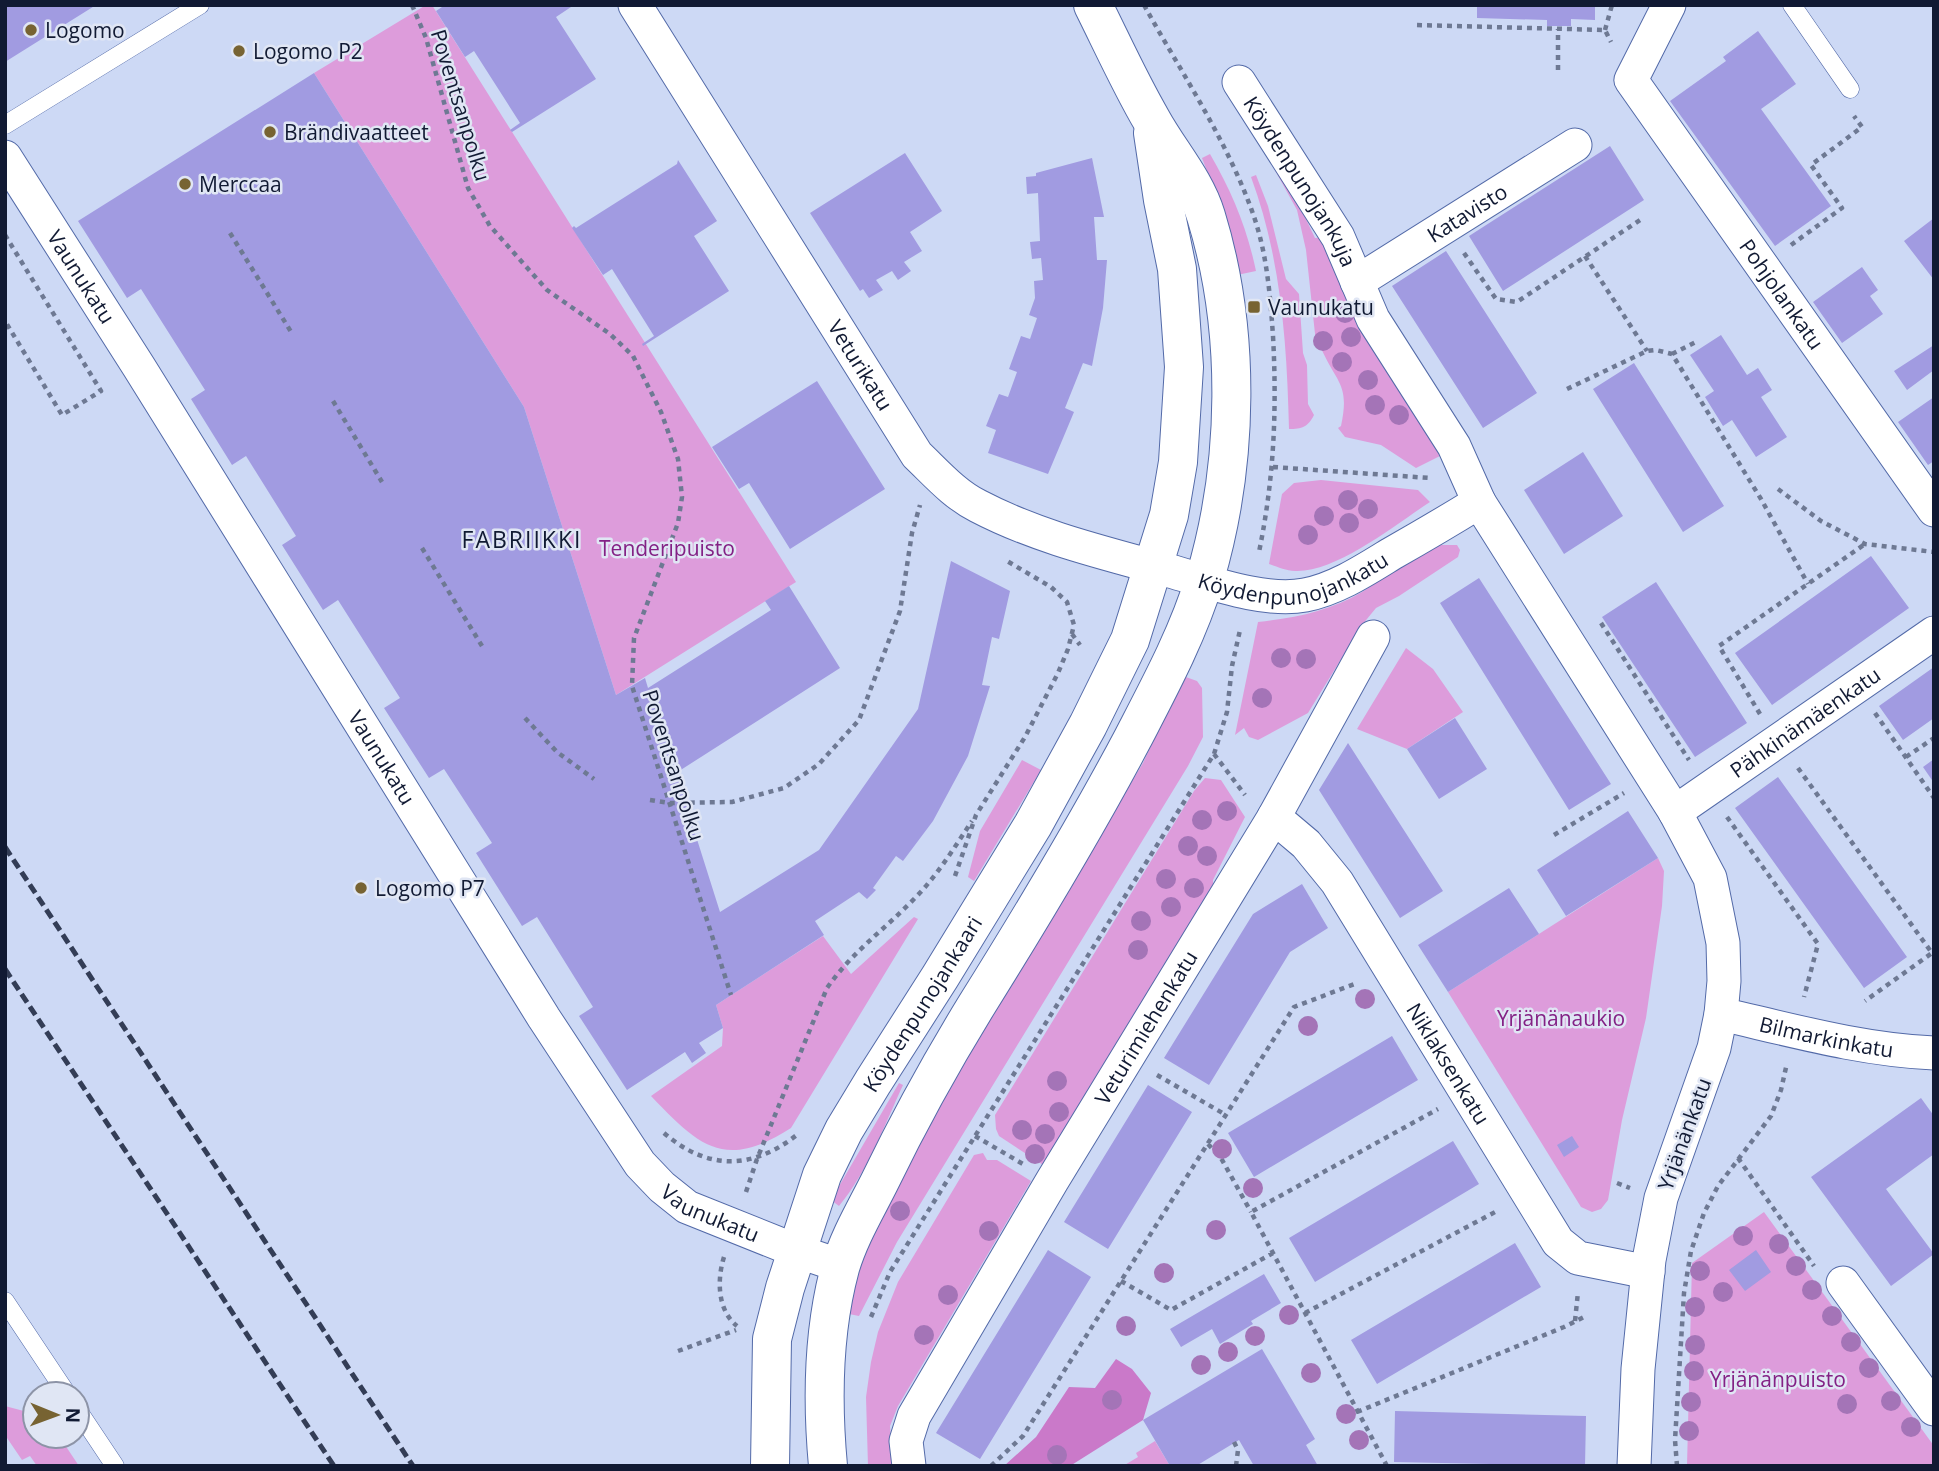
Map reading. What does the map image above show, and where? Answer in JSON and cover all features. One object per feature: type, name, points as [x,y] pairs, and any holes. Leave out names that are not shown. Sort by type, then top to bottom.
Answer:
[{"type":"main road","name":"Köydenpunojankatu","points":[[1094,5],[1151,120],[1195,187],[1206,216],[1227,313],[1232,396],[1228,462],[1219,520],[1204,580]]},
{"type":"main road","name":"Köydenpunojankatu","points":[[1151,120],[1177,269],[1184,367],[1178,463],[1169,515],[1152,566]]},
{"type":"main road","name":"Köydenpunojankaari","points":[[770,1466],[772,1339],[785,1288],[822,1175],[844,1130],[1033,825],[1088,725],[1130,640],[1152,566]]},
{"type":"main road","points":[[828,1466],[824,1395],[832,1307],[841,1266],[866,1207],[941,1063],[1026,927],[1119,766],[1177,653],[1204,580]]},
{"type":"street","name":"Veturikatu","points":[[635,5],[917,455],[945,483],[988,511],[1051,536],[1204,580]]},
{"type":"street","points":[[1631,80],[1669,5]]},
{"type":"street","name":"Pohjolankatu","points":[[1631,80],[1934,510]]},
{"type":"street","name":"Köydenpunojankuja","points":[[1239,82],[1338,237],[1373,319],[1454,446],[1479,502]]},
{"type":"street","name":"Katavisto","points":[[1357,282],[1575,145]]},
{"type":"street","name":"Vaunukatu","points":[[5,157],[139,367],[525,988],[640,1164],[662,1187],[687,1207],[841,1266]]},
{"type":"street","points":[[1479,502],[1675,812]]},
{"type":"street","name":"Köydenpunojankatu","points":[[1204,580],[1276,597],[1308,594],[1337,584],[1367,569],[1479,502]]},
{"type":"street","name":"Pähkinämäenkatu","points":[[1675,812],[1934,633]]},
{"type":"street","name":"Veturimiehenkatu","points":[[909,1466],[906,1441],[914,1416],[1052,1181],[1274,817],[1373,637]]},
{"type":"street","name":"Yrjänänkatu","points":[[1634,1466],[1648,1272],[1661,1198],[1714,1048],[1724,981],[1723,943],[1710,878],[1675,812]]},
{"type":"street","name":"Niklaksenkatu","points":[[1274,817],[1306,844],[1337,882],[1558,1242],[1578,1258],[1648,1272]]},
{"type":"street","name":"Bilmarkinkatu","points":[[1721,1014],[1850,1043],[1903,1052],[1934,1053]]},
{"type":"street","points":[[1829,1275],[1934,1409]]},
{"type":"lane","points":[[5,125],[200,5]]},
{"type":"lane","points":[[1792,5],[1850,89]]},
{"type":"lane","points":[[5,1301],[58,1380]]},
{"type":"lane","points":[[91,1430],[115,1466]]},
{"type":"path","name":"Poventsanpolku","points":[[412,5],[426,38],[468,188],[490,226],[547,290],[610,334],[633,356],[661,412],[678,459],[682,498],[678,523],[634,638],[632,686],[730,995]]},
{"type":"path","points":[[1612,5],[1605,30],[1631,80]]},
{"type":"path","points":[[1417,25],[1605,30]]},
{"type":"path","points":[[1558,29],[1558,69]]},
{"type":"path","points":[[1793,243],[1842,208],[1811,165],[1862,128],[1846,104],[1850,89]]},
{"type":"path","points":[[1445,227],[1496,299],[1517,302],[1640,220]]},
{"type":"path","points":[[230,233],[293,335]]},
{"type":"path","points":[[5,235],[101,391],[62,415],[5,321]]},
{"type":"path","points":[[1585,256],[1647,351]]},
{"type":"path","points":[[1567,389],[1647,351],[1672,354],[1698,341]]},
{"type":"path","points":[[1672,354],[1761,499],[1808,584]]},
{"type":"path","points":[[333,401],[382,482]]},
{"type":"path","points":[[1273,467],[1427,480],[1460,459]]},
{"type":"path","points":[[650,800],[669,803],[732,802],[784,788],[819,764],[859,720],[900,611],[912,533],[929,467]]},
{"type":"path","points":[[1778,489],[1821,521],[1865,544],[1934,552]]},
{"type":"path","points":[[912,499],[928,514]]},
{"type":"path","points":[[1762,718],[1719,646],[1865,544]]},
{"type":"path","points":[[422,548],[482,646]]},
{"type":"path","points":[[804,1127],[789,1140],[757,1159],[827,988],[844,964],[914,900],[947,859],[1030,726],[1068,649],[1074,625],[1068,602],[1041,580],[998,556]]},
{"type":"path","points":[[1600,621],[1708,790],[1818,944],[1811,972]]},
{"type":"path","points":[[867,1327],[890,1272],[1214,754],[1227,712],[1232,667],[1240,630]]},
{"type":"path","points":[[1072,634],[1080,645]]},
{"type":"path","points":[[1857,686],[1934,798]]},
{"type":"path","points":[[525,718],[557,752],[594,779]]},
{"type":"path","points":[[1906,757],[1934,738]]},
{"type":"path","points":[[1214,754],[1245,794],[1274,817]]},
{"type":"path","points":[[1793,761],[1933,953],[1865,1001]]},
{"type":"path","points":[[1554,835],[1624,793]]},
{"type":"path","points":[[952,884],[976,816]]},
{"type":"path","points":[[991,1466],[1023,1436],[1294,1007],[1366,979],[1388,965]]},
{"type":"path","points":[[1127,1058],[1226,1115]]},
{"type":"path","points":[[1676,1466],[1675,1440],[1684,1293],[1691,1251],[1704,1213],[1718,1186],[1771,1116],[1781,1090]]},
{"type":"path","points":[[1251,1212],[1465,1092]]},
{"type":"path","points":[[975,1136],[1052,1181]]},
{"type":"path","points":[[1208,1144],[1221,1158],[1387,1466]]},
{"type":"path","points":[[1738,1158],[1829,1275]]},
{"type":"path","points":[[1304,1313],[1528,1193]]},
{"type":"path","points":[[1121,1281],[1171,1310],[1273,1252]]},
{"type":"path","points":[[678,1351],[740,1328],[732,1321],[720,1296],[719,1273]]},
{"type":"path","points":[[1357,1412],[1584,1317]]},
{"type":"path","points":[[1234,1442],[1238,1450],[1236,1466]]},
{"type":"green space","name":"Tenderipuisto","points":[[426,5],[432,5],[796,582],[616,695],[524,407],[314,73]]},
{"type":"green space","points":[[1261,145],[1303,213],[1315,238],[1326,237],[1442,455],[1416,468],[1381,445],[1345,437],[1338,428],[1341,426],[1343,412],[1343,392],[1316,343],[1306,250],[1297,210]]},
{"type":"green space","points":[[1210,154],[1238,211],[1256,271],[1237,275],[1202,158]]},
{"type":"green space","points":[[1256,175],[1268,206],[1286,279],[1299,294],[1303,353],[1307,365],[1308,404],[1314,415],[1307,425],[1298,428],[1289,429],[1284,333],[1276,270],[1251,177]]},
{"type":"green space","points":[[1321,480],[1418,490],[1430,502],[1365,546],[1329,564],[1311,570],[1295,571],[1269,564],[1282,494],[1294,483]]},
{"type":"green space","points":[[1441,545],[1457,545],[1460,550],[1458,557],[1376,608],[1362,625],[1308,713],[1258,740],[1249,737],[1244,728],[1235,735],[1258,622],[1299,616],[1337,604],[1362,592],[1410,560]]},
{"type":"green space","points":[[1406,648],[1433,669],[1463,712],[1407,749],[1357,729]]},
{"type":"green space","points":[[1183,676],[1197,681],[1202,688],[1203,737],[1188,766],[897,1242],[859,1316],[844,1313],[886,1190],[1143,763]]},
{"type":"green space","points":[[1022,760],[1041,770],[974,881],[968,877],[980,831]]},
{"type":"green space","points":[[1205,778],[1221,780],[1245,817],[1213,880],[1213,886],[1043,1165],[999,1136],[995,1115],[1194,791]]},
{"type":"green space","name":"Yrjänänaukio","points":[[1658,858],[1664,871],[1662,906],[1646,1018],[1622,1120],[1608,1200],[1601,1209],[1592,1212],[1581,1207],[1448,992]]},
{"type":"green space","points":[[914,917],[918,919],[791,1128],[748,1148],[730,1150],[714,1147],[684,1128],[651,1096],[722,1046],[723,1028],[716,1005],[823,936],[851,974]]},
{"type":"green space","points":[[899,1083],[903,1085],[875,1148],[859,1178],[839,1206],[831,1200]]},
{"type":"green space","points":[[983,1153],[987,1160],[997,1160],[1031,1181],[898,1406],[890,1426],[893,1466],[868,1466],[866,1397],[878,1332],[898,1282],[974,1155]]},
{"type":"green space","name":"Yrjänänpuisto","points":[[1764,1212],[1934,1446],[1934,1466],[1687,1466],[1692,1263]]},
{"type":"green space","points":[[5,1406],[21,1410],[21,1450],[68,1450],[79,1466],[37,1466],[30,1456],[22,1460],[5,1435]]},
{"type":"green space","points":[[1155,1441],[1170,1466],[1123,1466],[1138,1457],[1136,1453]]},
{"type":"shaded area","points":[[1116,1359],[1132,1369],[1151,1393],[1143,1420],[1070,1466],[1004,1466],[1036,1437],[1069,1387],[1095,1388]]},
{"type":"building","name":"Logomo","points":[[5,5],[96,5],[5,62]]},
{"type":"building","points":[[445,5],[574,5],[556,17],[596,79],[512,132],[510,130],[520,123],[474,51],[465,57],[436,11]]},
{"type":"building","points":[[1477,5],[1595,5],[1595,20],[1571,19],[1571,26],[1547,26],[1547,20],[1477,18]]},
{"type":"building","points":[[1758,31],[1796,84],[1761,109],[1831,206],[1775,246],[1670,101],[1726,61],[1723,57]]},
{"type":"building","points":[[314,73],[524,407],[616,695],[645,678],[648,688],[771,610],[765,601],[789,586],[840,668],[676,773],[720,912],[819,850],[918,709],[951,561],[1010,591],[999,639],[992,637],[982,685],[990,686],[968,756],[933,821],[903,861],[896,856],[873,888],[876,890],[867,899],[859,892],[815,921],[824,935],[716,1005],[723,1028],[699,1043],[706,1053],[692,1063],[685,1052],[627,1090],[579,1016],[593,1007],[537,917],[522,926],[476,853],[492,843],[444,769],[429,778],[384,708],[400,698],[338,600],[323,610],[282,545],[296,536],[246,456],[232,465],[191,399],[205,390],[141,289],[127,298],[78,221]]},
{"type":"building","points":[[1610,146],[1644,200],[1503,291],[1469,236]]},
{"type":"building","points":[[905,153],[942,211],[910,232],[922,251],[904,262],[911,271],[898,280],[892,271],[876,280],[883,290],[869,298],[863,289],[860,291],[810,213]]},
{"type":"building","points":[[1092,158],[1104,217],[1094,217],[1097,260],[1107,260],[1103,308],[1092,366],[1083,363],[1065,408],[1074,412],[1048,474],[988,453],[996,430],[986,426],[999,394],[1008,397],[1017,372],[1009,369],[1021,336],[1030,339],[1037,318],[1029,315],[1035,298],[1034,281],[1043,280],[1041,258],[1032,259],[1030,242],[1040,241],[1038,193],[1027,194],[1026,177]]},
{"type":"building","points":[[678,160],[717,221],[694,236],[729,291],[643,346],[642,344],[654,336],[612,269],[603,275],[572,228],[677,164]]},
{"type":"building","points":[[1934,218],[1934,280],[1904,241]]},
{"type":"building","points":[[1446,251],[1537,393],[1483,428],[1392,286]]},
{"type":"building","points":[[1862,267],[1878,290],[1870,296],[1883,314],[1842,343],[1813,302]]},
{"type":"building","points":[[1721,335],[1747,375],[1758,368],[1772,390],[1761,397],[1787,437],[1756,457],[1732,420],[1723,426],[1705,397],[1714,391],[1690,355]]},
{"type":"building","points":[[1934,345],[1934,370],[1907,390],[1894,371]]},
{"type":"building","points":[[1634,363],[1724,506],[1683,532],[1593,389]]},
{"type":"building","points":[[817,381],[885,489],[790,549],[749,483],[739,489],[712,447]]},
{"type":"building","points":[[1934,397],[1934,461],[1928,465],[1898,422]]},
{"type":"building","points":[[1583,452],[1623,516],[1564,554],[1524,490]]},
{"type":"building","points":[[1871,556],[1909,608],[1772,705],[1735,653]]},
{"type":"building","points":[[1479,578],[1611,784],[1569,810],[1440,603]]},
{"type":"building","points":[[1656,582],[1747,723],[1695,757],[1602,617]]},
{"type":"building","points":[[1934,667],[1934,718],[1903,740],[1879,706]]},
{"type":"building","points":[[1455,718],[1487,769],[1439,799],[1407,749]]},
{"type":"building","points":[[1348,743],[1443,891],[1400,918],[1319,790]]},
{"type":"building","points":[[1934,759],[1934,783],[1923,767]]},
{"type":"building","points":[[1778,777],[1907,957],[1864,988],[1735,808]]},
{"type":"building","points":[[1628,811],[1658,858],[1566,916],[1537,870]]},
{"type":"building","points":[[1302,884],[1328,928],[1290,952],[1209,1085],[1164,1058],[1253,914]]},
{"type":"building","points":[[1509,888],[1539,934],[1448,992],[1418,945]]},
{"type":"building","points":[[1392,1036],[1418,1080],[1254,1177],[1228,1133]]},
{"type":"building","points":[[1148,1085],[1192,1112],[1108,1249],[1064,1222]]},
{"type":"building","points":[[1921,1098],[1934,1116],[1934,1154],[1886,1189],[1934,1254],[1891,1286],[1811,1177]]},
{"type":"building","points":[[1572,1136],[1579,1147],[1564,1157],[1557,1145]]},
{"type":"building","points":[[1453,1141],[1479,1184],[1315,1282],[1289,1238]]},
{"type":"building","points":[[1515,1243],[1541,1287],[1377,1384],[1351,1340]]},
{"type":"building","points":[[1048,1250],[1091,1277],[980,1459],[936,1433]]},
{"type":"building","points":[[1756,1250],[1771,1272],[1745,1291],[1729,1270]]},
{"type":"building","points":[[1264,1274],[1281,1303],[1220,1344],[1212,1329],[1181,1347],[1170,1329]]},
{"type":"building","points":[[1262,1349],[1315,1439],[1306,1445],[1318,1466],[1254,1466],[1239,1440],[1196,1466],[1170,1466],[1143,1420]]},
{"type":"building","points":[[1395,1411],[1586,1416],[1585,1466],[1394,1462]]},
{"type":"railway","points":[[5,847],[413,1466]]},
{"type":"railway","points":[[5,969],[334,1466]]},
{"type":"place","name":"Logomo","points":[[31,30]]},
{"type":"place","name":"Logomo P2","points":[[239,51]]},
{"type":"place","name":"Brändivaatteet","points":[[270,132]]},
{"type":"place","name":"Merccaa","points":[[185,184]]},
{"type":"place","name":"Vaunukatu","points":[[1254,307]]},
{"type":"place","name":"Logomo P7","points":[[361,888]]},
{"type":"district","name":"FABRIIKKI","points":[[522,539]]}]
